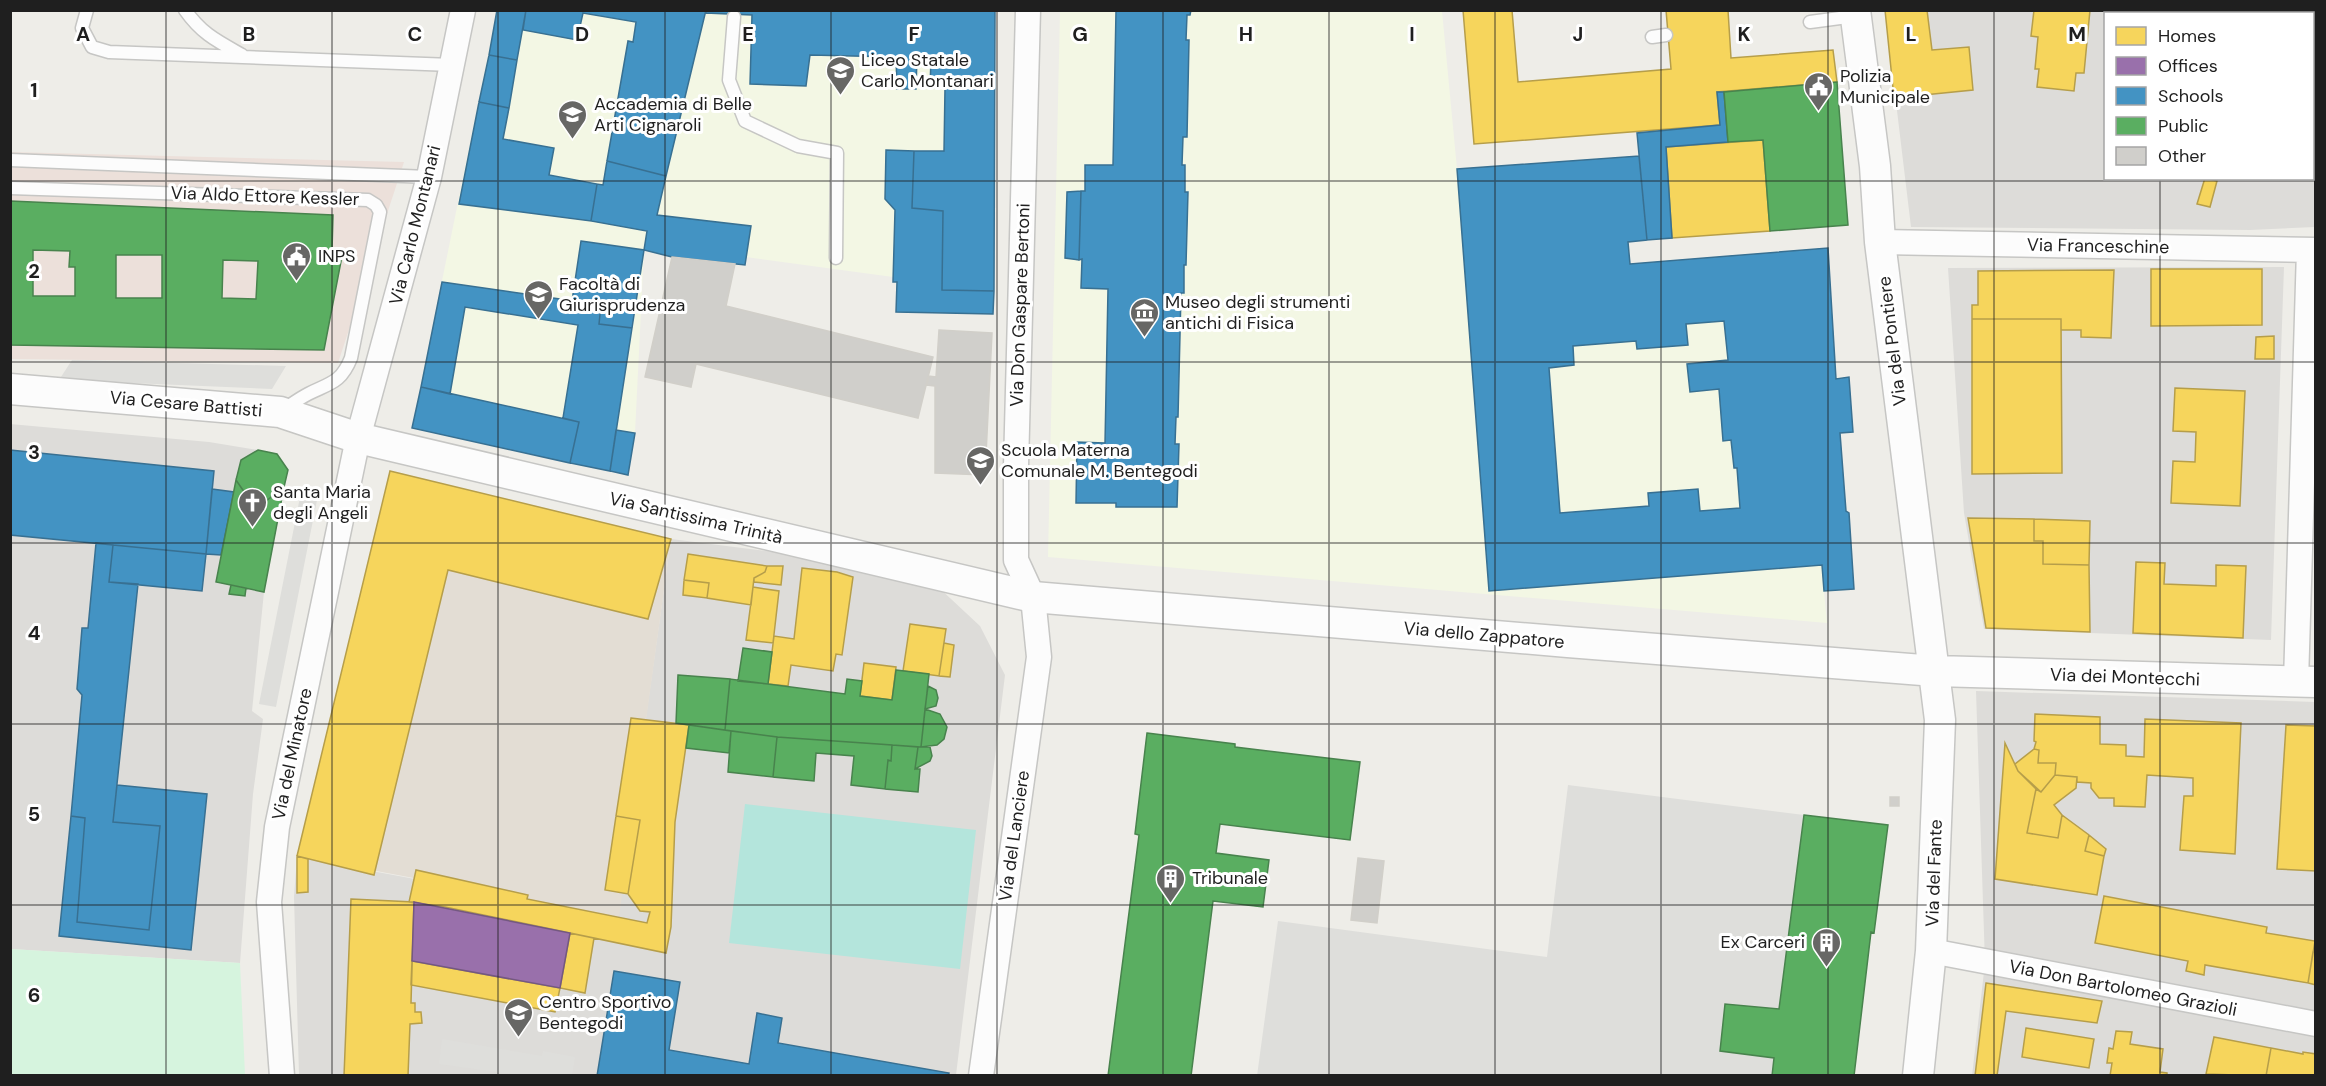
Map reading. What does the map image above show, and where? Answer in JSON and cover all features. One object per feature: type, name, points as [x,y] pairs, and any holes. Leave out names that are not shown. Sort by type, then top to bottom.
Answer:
[{"type":"street","name":"Via Carlo Montanari","points":[[358,438],[429,177],[463,10]]},
{"type":"street","name":"Via Don Gaspare Bertoni","points":[[1028,10],[1016,466],[1016,560],[1033,597]]},
{"type":"street","name":"Via del Pontiere","points":[[1855,13],[1875,166],[1880,242],[1935,670]]},
{"type":"street","name":"Via Franceschine","points":[[1880,242],[2312,250]]},
{"type":"street","points":[[2306,682],[2312,250]]},
{"type":"street","name":"Via Cesare Battisti","points":[[10,389],[280,412],[358,438]]},
{"type":"street","name":"Via Santissima Trinità","points":[[358,438],[1033,597]]},
{"type":"street","name":"Via del Minatore","points":[[282,1076],[269,902],[277,827],[358,438]]},
{"type":"street","name":"Via dello Zappatore","points":[[1033,597],[1589,644],[1935,670]]},
{"type":"street","name":"Via del Lanciere","points":[[981,1076],[1039,657],[1033,597]]},
{"type":"street","name":"Via dei Montecchi","points":[[1935,670],[2306,682]]},
{"type":"street","name":"Via del Fante","points":[[1918,1076],[1931,951],[1940,752],[1940,720],[1935,670]]},
{"type":"street","name":"Via Don Bartolomeo Grazioli","points":[[1931,951],[2316,1024]]},
{"type":"lane","points":[[87,10],[82,28],[87,38],[92,47],[110,52],[452,65]]},
{"type":"lane","points":[[185,10],[197,27],[216,41],[246,57]]},
{"type":"lane","points":[[1810,22],[1855,13]]},
{"type":"lane","points":[[734,17],[729,80],[745,121],[798,146],[837,153],[836,258]]},
{"type":"lane","points":[[1652,36],[1666,35]]},
{"type":"lane","points":[[10,160],[429,177]]},
{"type":"lane","name":"Via Aldo Ettore Kessler","points":[[10,188],[368,200],[376,205],[380,212],[351,358],[345,373],[326,387],[308,394],[280,412]]},
{"type":"shaded area","points":[[497,11],[995,11],[897,283],[893,282],[893,277],[746,257],[751,226],[657,215],[647,231],[644,250],[635,433],[628,475],[412,428]]},
{"type":"shaded area","points":[[1060,11],[1442,11],[1457,169],[1639,156],[1647,240],[1628,242],[1630,264],[1828,248],[1836,378],[1849,377],[1840,433],[1846,511],[1849,513],[1854,589],[1824,592],[1827,623],[1048,557]]},
{"type":"shaded area","points":[[1885,11],[2315,11],[2315,227],[2250,230],[1911,227]]},
{"type":"shaded area","points":[[11,152],[404,162],[338,363],[11,359]]},
{"type":"shaded area","points":[[2284,267],[2271,640],[1984,629],[1964,513],[1948,268]]},
{"type":"shaded area","points":[[72,360],[286,366],[272,389],[59,380]]},
{"type":"shaded area","points":[[10,424],[209,442],[258,450],[288,470],[264,592],[252,711],[263,719],[253,794],[240,963],[11,949]]},
{"type":"shaded area","points":[[390,471],[671,539],[619,917],[297,856]]},
{"type":"shaded area","points":[[302,487],[319,490],[276,707],[259,704]]},
{"type":"shaded area","points":[[671,539],[847,561],[936,585],[980,626],[1005,675],[956,1075],[299,1075],[294,897],[297,857],[618,917]]},
{"type":"shaded area","points":[[1976,691],[2315,702],[2315,1075],[1972,1076],[1985,963]]},
{"type":"shaded area","points":[[1568,785],[1804,815],[1779,1009],[1726,1004],[1720,1050],[1774,1058],[1772,1075],[1257,1076],[1278,921],[1547,957]]},
{"type":"shaded area","points":[[745,804],[976,830],[960,969],[729,943]]},
{"type":"shaded area","points":[[11,949],[240,963],[245,1075],[11,1075]]},
{"type":"shaded area","points":[[442,1039],[542,1056],[543,1051],[575,1057],[572,1075],[519,1075],[439,1064]]},
{"type":"building: Homes","points":[[1463,10],[1512,10],[1518,82],[1671,69],[1666,10],[1728,10],[1731,58],[1833,50],[1837,82],[1717,92],[1720,125],[1474,144]]},
{"type":"building: Homes","points":[[1885,10],[1927,10],[1932,50],[1969,47],[1973,90],[1894,98]]},
{"type":"building: Homes","points":[[2034,10],[2090,10],[2084,73],[2076,73],[2074,91],[2037,87],[2039,69],[2035,69],[2038,37],[2031,36]]},
{"type":"building: Homes","points":[[1763,140],[1770,231],[1672,238],[1666,147]]},
{"type":"building: Homes","points":[[2204,180],[2217,181],[2210,207],[2197,204]]},
{"type":"building: Homes","points":[[2151,269],[2262,269],[2262,325],[2151,326]]},
{"type":"building: Homes","points":[[2114,270],[2111,338],[2081,337],[2081,330],[2061,330],[2061,319],[1972,319],[1972,305],[1978,305],[1978,271]]},
{"type":"building: Homes","points":[[1972,319],[2061,319],[2062,473],[1972,474]]},
{"type":"building: Homes","points":[[2274,336],[2274,359],[2255,359],[2256,337]]},
{"type":"building: Homes","points":[[2175,388],[2245,391],[2240,506],[2171,503],[2173,461],[2195,462],[2196,432],[2173,431]]},
{"type":"building: Homes","points":[[390,471],[671,539],[648,619],[448,570],[374,875],[297,856]]},
{"type":"building: Homes","points":[[1968,518],[2034,519],[2034,541],[2043,541],[2043,564],[2089,565],[2090,632],[1986,628]]},
{"type":"building: Homes","points":[[2034,519],[2090,521],[2089,565],[2043,564],[2043,541],[2034,541]]},
{"type":"building: Homes","points":[[688,554],[767,566],[765,572],[754,578],[751,605],[707,598],[709,583],[684,580]]},
{"type":"building: Homes","points":[[2136,562],[2165,563],[2164,584],[2216,586],[2216,565],[2246,566],[2243,638],[2133,633]]},
{"type":"building: Homes","points":[[767,566],[783,566],[781,585],[754,582],[754,578],[765,572]]},
{"type":"building: Homes","points":[[802,568],[837,572],[853,577],[842,655],[836,654],[833,671],[791,665],[788,686],[768,684],[774,636],[794,639]]},
{"type":"building: Homes","points":[[684,580],[709,583],[707,598],[683,595]]},
{"type":"building: Homes","points":[[753,587],[779,591],[773,643],[746,640]]},
{"type":"building: Homes","points":[[910,624],[946,629],[939,676],[903,671]]},
{"type":"building: Homes","points":[[944,643],[954,645],[950,677],[939,676]]},
{"type":"building: Homes","points":[[864,663],[896,667],[892,700],[860,696]]},
{"type":"building: Homes","points":[[2035,714],[2100,717],[2100,744],[2126,745],[2126,756],[2144,757],[2145,719],[2241,723],[2235,854],[2180,850],[2184,796],[2193,796],[2193,778],[2147,775],[2145,807],[2114,806],[2114,798],[2099,798],[2091,788],[2091,783],[2077,782],[2077,777],[2055,775],[2056,763],[2038,763],[2039,750],[2034,749]]},
{"type":"building: Homes","points":[[631,718],[689,725],[675,822],[671,927],[666,953],[445,907],[409,902],[416,870],[528,895],[527,899],[647,923],[650,912],[640,911],[628,894],[640,820],[616,816]]},
{"type":"building: Homes","points":[[2286,725],[2316,726],[2316,871],[2277,869]]},
{"type":"building: Homes","points":[[2005,743],[2018,771],[2036,789],[2027,833],[2058,838],[2062,815],[2089,835],[2085,851],[2104,856],[2097,895],[1995,879]]},
{"type":"building: Homes","points":[[2034,749],[2039,750],[2038,763],[2056,763],[2055,775],[2041,792],[2018,771],[2015,764]]},
{"type":"building: Homes","points":[[2055,775],[2077,777],[2076,788],[2054,805],[2062,815],[2058,838],[2027,833],[2036,789],[2041,792]]},
{"type":"building: Homes","points":[[616,816],[640,820],[628,894],[605,890]]},
{"type":"building: Homes","points":[[2089,835],[2106,849],[2104,856],[2085,851]]},
{"type":"building: Homes","points":[[297,856],[308,859],[308,892],[297,893]]},
{"type":"building: Homes","points":[[2104,896],[2267,927],[2266,933],[2315,941],[2308,983],[2205,965],[2204,975],[2186,971],[2188,961],[2095,943]]},
{"type":"building: Homes","points":[[351,899],[414,902],[411,1003],[415,1003],[415,1012],[421,1012],[422,1023],[410,1024],[408,1076],[344,1076]]},
{"type":"building: Homes","points":[[570,933],[594,938],[585,993],[560,988]]},
{"type":"building: Homes","points":[[2313,952],[2316,952],[2316,985],[2308,983]]},
{"type":"building: Homes","points":[[412,961],[560,988],[555,1012],[411,985]]},
{"type":"building: Homes","points":[[1986,983],[2102,1001],[2097,1023],[2006,1011],[1997,1076],[1975,1076]]},
{"type":"building: Homes","points":[[2026,1028],[2094,1039],[2089,1068],[2022,1057]]},
{"type":"building: Homes","points":[[2116,1031],[2132,1032],[2130,1044],[2163,1049],[2160,1072],[2167,1073],[2167,1076],[2110,1076],[2112,1063],[2107,1063],[2109,1048],[2113,1049]]},
{"type":"building: Homes","points":[[2214,1037],[2271,1048],[2266,1076],[2206,1074]]},
{"type":"building: Homes","points":[[2271,1048],[2316,1054],[2316,1076],[2266,1076]]},
{"type":"building: Offices","points":[[414,902],[570,933],[560,988],[412,961]]},
{"type":"building: Schools","points":[[497,10],[526,10],[517,60],[489,55]]},
{"type":"building: Schools","points":[[526,10],[706,10],[666,176],[607,161],[628,41],[633,42],[636,22],[583,13],[577,40],[523,30]]},
{"type":"building: Schools","points":[[706,10],[995,10],[994,291],[942,290],[943,211],[912,208],[914,151],[944,151],[945,88],[930,88],[931,58],[917,57],[916,89],[897,89],[896,57],[810,55],[806,86],[750,84],[752,15],[706,13]]},
{"type":"building: Schools","points":[[1090,10],[1191,10],[1190,15],[1187,15],[1186,40],[1189,40],[1187,137],[1183,137],[1182,165],[1185,165],[1185,192],[1188,192],[1175,444],[1179,444],[1177,507],[1116,507],[1116,503],[1076,503],[1077,442],[1105,443],[1108,289],[1081,288],[1082,259],[1079,260],[1081,191],[1085,191],[1085,165],[1113,165],[1116,11]]},
{"type":"building: Schools","points":[[489,55],[517,60],[509,108],[479,102]]},
{"type":"building: Schools","points":[[1717,92],[1724,92],[1728,142],[1666,147],[1672,238],[1647,240],[1637,133],[1720,125]]},
{"type":"building: Schools","points":[[479,102],[509,108],[503,139],[554,148],[549,175],[597,184],[591,221],[459,204]]},
{"type":"building: Schools","points":[[886,150],[914,151],[912,208],[943,211],[942,290],[994,291],[993,314],[896,312],[897,282],[893,282],[895,210],[885,199]]},
{"type":"building: Schools","points":[[1639,156],[1647,240],[1628,242],[1630,264],[1828,248],[1836,379],[1849,377],[1853,432],[1840,433],[1846,511],[1849,513],[1854,589],[1824,591],[1822,565],[1489,591],[1457,169]],"holes":[[[1724,321],[1728,360],[1687,364],[1690,392],[1719,389],[1723,441],[1731,440],[1734,468],[1737,468],[1740,508],[1700,511],[1698,489],[1648,493],[1649,506],[1560,513],[1549,368],[1574,365],[1573,346],[1636,341],[1637,349],[1688,345],[1686,324]]]},
{"type":"building: Schools","points":[[607,161],[666,176],[657,215],[751,226],[745,265],[672,257],[644,250],[647,231],[591,221],[597,184],[603,185]]},
{"type":"building: Schools","points":[[1081,191],[1079,260],[1065,258],[1067,192]]},
{"type":"building: Schools","points":[[581,241],[644,250],[632,328],[599,324],[601,305],[572,301]]},
{"type":"building: Schools","points":[[442,282],[601,305],[599,324],[632,328],[610,471],[570,463],[579,422],[563,418],[578,325],[465,307],[450,394],[421,387]]},
{"type":"building: Schools","points":[[421,387],[579,422],[570,463],[412,428]]},
{"type":"building: Schools","points":[[616,430],[635,433],[628,475],[610,471]]},
{"type":"building: Schools","points":[[10,450],[214,471],[206,554],[10,535]]},
{"type":"building: Schools","points":[[212,489],[234,492],[221,555],[206,554]]},
{"type":"building: Schools","points":[[96,543],[113,545],[109,582],[138,584],[113,822],[160,826],[149,930],[77,922],[85,818],[71,816],[82,695],[77,689],[82,628],[88,628]]},
{"type":"building: Schools","points":[[113,545],[206,554],[202,591],[109,582]]},
{"type":"building: Schools","points":[[117,785],[207,794],[191,950],[59,936],[71,816],[85,818],[77,922],[149,930],[160,826],[113,822]]},
{"type":"building: Schools","points":[[614,971],[680,982],[669,1050],[749,1064],[757,1013],[782,1018],[778,1043],[949,1073],[948,1076],[597,1076]]},
{"type":"building: Public","points":[[2316,10],[2316,152],[2314,152],[2314,19]]},
{"type":"building: Public","points":[[1837,82],[1848,225],[1770,231],[1763,140],[1728,142],[1724,92]]},
{"type":"building: Public","name":"INPS","points":[[10,201],[333,215],[332,251],[343,251],[324,350],[10,345]],"holes":[[[33,250],[70,251],[69,267],[75,267],[75,296],[33,296]],[[116,255],[162,255],[162,298],[116,298]],[[223,260],[258,261],[256,299],[222,298]]]},
{"type":"building: Public","points":[[258,450],[277,454],[288,470],[284,487],[266,501],[247,496],[236,480],[241,460]]},
{"type":"building: Public","name":"Santa Maria degli Angeli","points":[[236,480],[247,496],[266,501],[284,487],[264,592],[216,582]]},
{"type":"building: Public","points":[[231,585],[246,588],[245,596],[229,594]]},
{"type":"building: Public","points":[[743,648],[772,652],[768,684],[738,681]]},
{"type":"building: Public","points":[[896,670],[929,674],[921,747],[777,737],[725,730],[730,679],[845,694],[847,679],[862,681],[860,696],[892,700]]},
{"type":"building: Public","points":[[678,675],[730,679],[725,730],[676,723]]},
{"type":"building: Public","points":[[928,686],[936,690],[938,698],[936,706],[925,709]]},
{"type":"building: Public","points":[[925,709],[940,714],[947,727],[944,739],[937,745],[921,747]]},
{"type":"building: Public","points":[[689,725],[731,731],[729,753],[686,748]]},
{"type":"building: Public","points":[[731,731],[777,737],[773,777],[728,772]]},
{"type":"building: Public","name":"Tribunale","points":[[1147,733],[1235,744],[1235,747],[1360,762],[1350,840],[1220,824],[1216,853],[1269,860],[1263,907],[1213,901],[1191,1076],[1108,1076],[1139,835],[1135,834]]},
{"type":"building: Public","points":[[777,737],[892,745],[885,789],[851,785],[854,756],[816,753],[814,781],[773,777]]},
{"type":"building: Public","points":[[892,745],[918,747],[915,769],[920,769],[918,792],[885,789]]},
{"type":"building: Public","points":[[918,747],[930,747],[932,756],[930,761],[915,769]]},
{"type":"building: Public","name":"Ex Carceri","points":[[1804,815],[1888,825],[1874,933],[1871,932],[1854,1076],[1772,1076],[1774,1058],[1720,1051],[1725,1004],[1779,1009]]},
{"type":"building: Other","points":[[672,257],[735,264],[726,306],[933,357],[918,418],[696,364],[691,387],[645,377]]},
{"type":"building: Other","points":[[939,330],[992,333],[985,475],[935,473],[935,386],[927,385],[929,376],[936,377]]},
{"type":"building: Other","points":[[1890,797],[1899,797],[1899,806],[1890,806]]},
{"type":"building: Other","points":[[1358,858],[1384,861],[1377,923],[1351,920]]},
{"type":"place","name":"Liceo Statale Carlo Montanari","points":[[840,96]]},
{"type":"place","name":"Polizia Municipale","points":[[1819,112]]},
{"type":"place","name":"Accademia di Belle Arti Cignaroli","points":[[573,140]]},
{"type":"place","name":"INPS","points":[[297,282]]},
{"type":"place","name":"Facoltà di Giurisprudenza","points":[[538,320]]},
{"type":"place","name":"Museo degli strumenti antichi di Fisica","points":[[1144,338]]},
{"type":"place","name":"Scuola Materna Comunale M. Bentegodi","points":[[980,486]]},
{"type":"place","name":"Santa Maria degli Angeli","points":[[252,528]]},
{"type":"place","name":"Tribunale","points":[[1171,904]]},
{"type":"place","name":"Ex Carceri","points":[[1826,968]]},
{"type":"place","name":"Centro Sportivo Bentegodi","points":[[518,1038]]}]
